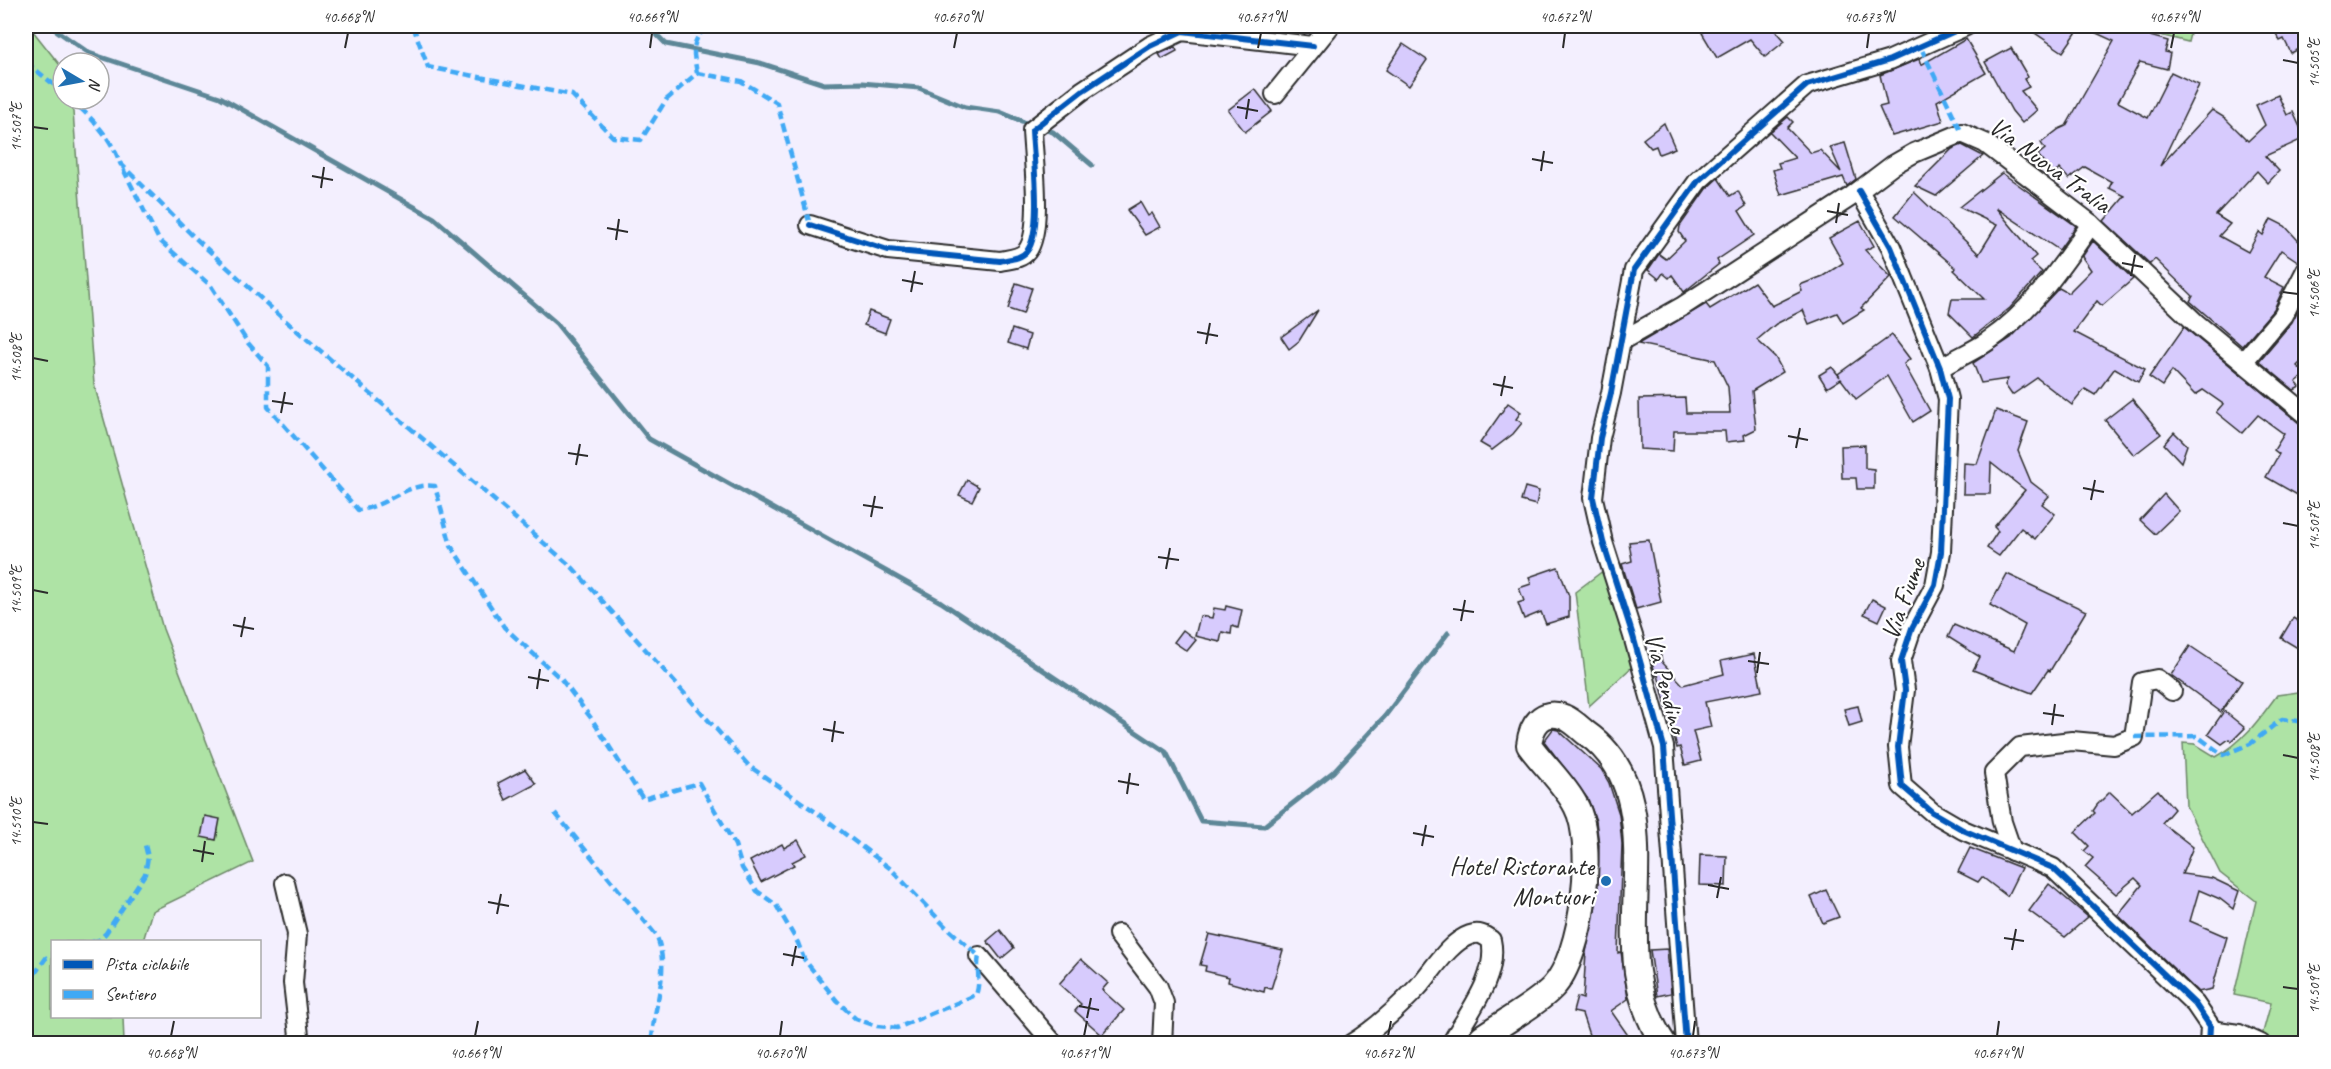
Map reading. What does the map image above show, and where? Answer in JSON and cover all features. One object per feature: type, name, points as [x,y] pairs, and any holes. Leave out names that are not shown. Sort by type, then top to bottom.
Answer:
[{"type":"main road","points":[[1478,1044],[1482,1037],[1553,987],[1564,970],[1579,920],[1586,861],[1585,833],[1578,808],[1566,789],[1529,745],[1530,729],[1536,722],[1547,716],[1564,717],[1600,742],[1622,773],[1634,805],[1637,971],[1649,1021],[1664,1044]]},
{"type":"street","points":[[1275,94],[1330,26]]},
{"type":"street","name":"Via Pendino","points":[[1686,1044],[1664,747],[1633,636],[1603,542],[1593,498],[1600,438],[1634,270],[1698,181],[1731,149],[1807,85],[1890,60],[1966,26]]},
{"type":"street","points":[[810,225],[888,250],[1000,261],[1017,258],[1027,252],[1035,230],[1032,130],[1082,91],[1150,46],[1182,30],[1313,46]]},
{"type":"street","name":"Via Nuova Tralia","points":[[1621,341],[1683,306],[1914,153],[1962,133],[1985,143],[2091,224],[2197,324],[2306,414]]},
{"type":"street","name":"Via Fiume","points":[[1859,191],[1891,247],[1940,368],[1948,399],[1941,552],[1935,585],[1912,628],[1901,661],[1905,690],[1898,747],[1902,786],[1942,818],[1963,830],[2053,868],[2195,1004],[2210,1033]]},
{"type":"street","points":[[1940,368],[1986,342],[2008,326],[2038,294],[2091,224]]},
{"type":"street","points":[[2243,362],[2283,315],[2306,270]]},
{"type":"street","points":[[2012,851],[2002,822],[1994,773],[2000,766],[2020,747],[2072,741],[2114,745],[2134,737],[2142,682],[2157,679],[2172,692]]},
{"type":"street","points":[[285,884],[297,934],[293,982],[300,1044]]},
{"type":"street","points":[[1350,1044],[1370,1032],[1417,988],[1454,946],[1469,935],[1481,933],[1491,940],[1494,954],[1490,973],[1451,1044]]},
{"type":"street","points":[[1118,934],[1158,987],[1164,1003],[1162,1044]]},
{"type":"street","points":[[979,956],[1054,1044]]},
{"type":"street","points":[[2210,1033],[2239,1034],[2261,1044]]},
{"type":"green space","points":[[26,26],[29,26],[51,54],[51,111],[73,111],[94,384],[163,629],[253,862],[152,911],[143,940],[51,940],[51,1018],[123,1018],[124,1043],[26,1043]]},
{"type":"green space","points":[[2137,26],[2192,26],[2188,42],[2136,29]]},
{"type":"green space","points":[[1616,561],[1644,656],[1589,706],[1575,592]]},
{"type":"green space","points":[[2305,691],[2305,1043],[2272,1043],[2262,1036],[2271,1003],[2234,995],[2256,901],[2220,873],[2186,806],[2183,743],[2195,744],[2216,757],[2226,751],[2257,722],[2277,695]]},
{"type":"building","points":[[1702,26],[1772,26],[1785,41],[1765,57],[1750,39],[1717,58],[1702,33],[1705,31]]},
{"type":"building","points":[[2049,26],[2081,26],[2063,52],[2035,33]]},
{"type":"building","points":[[2081,26],[2114,26],[2168,41],[2165,52],[2170,53],[2167,69],[2140,62],[2118,102],[2148,118],[2171,72],[2199,85],[2160,166],[2212,110],[2225,118],[2248,141],[2265,125],[2256,105],[2278,95],[2287,115],[2293,112],[2305,138],[2265,156],[2279,171],[2268,183],[2257,171],[2216,215],[2230,224],[2219,236],[2248,252],[2259,232],[2263,235],[2271,219],[2285,226],[2306,249],[2306,259],[2299,262],[2281,250],[2264,277],[2284,287],[2274,309],[2242,346],[2190,301],[2193,296],[2155,259],[2150,264],[2104,221],[2125,196],[2109,188],[2112,182],[2085,167],[2069,179],[2060,169],[2053,174],[2038,155],[2045,149],[2041,143],[2066,126],[2114,41]]},
{"type":"building","points":[[2272,26],[2306,26],[2306,46],[2291,53],[2284,39],[2280,41]]},
{"type":"building","points":[[1966,39],[1986,73],[1937,101],[1943,121],[1892,136],[1879,107],[1887,105],[1880,75],[1919,59],[1921,65]]},
{"type":"building","points":[[1403,44],[1427,60],[1409,86],[1386,70]]},
{"type":"building","points":[[1175,47],[1177,51],[1162,59],[1159,54]]},
{"type":"building","points":[[2011,48],[2028,77],[2024,79],[2029,87],[2021,91],[2037,110],[2022,123],[2012,111],[1985,62]]},
{"type":"building","points":[[1255,89],[1272,111],[1245,132],[1228,110]]},
{"type":"building","points":[[1788,117],[1793,122],[1787,128],[1811,153],[1820,150],[1841,172],[1830,147],[1845,143],[1856,179],[1847,186],[1843,177],[1781,195],[1773,170],[1780,168],[1778,163],[1795,158],[1770,132]]},
{"type":"building","points":[[1664,123],[1675,148],[1659,154],[1656,146],[1651,148],[1643,139]]},
{"type":"building","points":[[1962,145],[1983,156],[1936,196],[1915,186],[1952,149]]},
{"type":"building","points":[[2002,173],[2076,226],[2059,250],[1996,208],[2036,256],[2030,261],[2042,272],[2010,308],[1973,337],[1949,313],[1952,299],[1984,299],[1954,270],[1956,268],[1895,216],[1914,192],[1979,254],[1997,225],[1959,207]]},
{"type":"building","points":[[1718,178],[1730,196],[1738,191],[1746,206],[1739,211],[1754,235],[1717,260],[1719,264],[1684,292],[1672,275],[1669,278],[1663,273],[1659,279],[1648,270],[1659,254],[1666,259],[1685,241],[1679,232],[1680,226],[1706,189]]},
{"type":"building","points":[[1140,202],[1148,216],[1152,213],[1160,227],[1145,235],[1127,210]]},
{"type":"building","points":[[1860,221],[1874,246],[1865,250],[1891,277],[1861,308],[1864,310],[1843,323],[1837,313],[1809,324],[1803,310],[1776,324],[1757,340],[1775,357],[1783,372],[1752,391],[1756,429],[1744,435],[1745,440],[1726,442],[1725,431],[1674,431],[1673,451],[1640,449],[1639,399],[1685,398],[1686,413],[1730,413],[1728,387],[1715,360],[1638,344],[1706,304],[1710,309],[1754,282],[1772,306],[1802,291],[1800,285],[1823,276],[1843,263],[1829,238]]},
{"type":"building","points":[[2093,241],[2133,279],[2102,306],[2097,301],[2074,332],[2145,369],[2138,382],[2115,368],[2095,395],[2085,389],[2072,405],[2037,378],[2012,395],[2005,385],[2008,379],[1981,383],[1973,363],[2011,338],[2059,288],[2068,293],[2091,270],[2082,257]]},
{"type":"building","points":[[1016,283],[1032,288],[1023,314],[1008,309]]},
{"type":"building","points":[[2305,297],[2306,357],[2297,366],[2306,374],[2296,382],[2300,387],[2294,390],[2259,361],[2292,322]]},
{"type":"building","points":[[1318,310],[1299,341],[1289,349],[1281,337]]},
{"type":"building","points":[[869,311],[890,319],[885,333],[864,325]]},
{"type":"building","points":[[2184,327],[2299,423],[2306,425],[2306,500],[2266,477],[2279,454],[2274,450],[2284,434],[2258,415],[2242,433],[2216,412],[2223,404],[2203,390],[2195,395],[2172,371],[2162,386],[2149,377]]},
{"type":"building","points":[[1012,329],[1030,335],[1026,349],[1008,343]]},
{"type":"building","points":[[1892,335],[1910,359],[1904,364],[1930,411],[1913,422],[1887,376],[1856,399],[1841,379],[1827,388],[1819,375],[1832,367],[1840,377],[1838,374]]},
{"type":"building","points":[[2132,399],[2161,434],[2134,455],[2105,420]]},
{"type":"building","points":[[1508,403],[1521,412],[1516,419],[1522,423],[1513,434],[1492,450],[1480,443]]},
{"type":"building","points":[[1996,410],[2028,422],[2018,451],[2031,482],[2049,496],[2042,504],[2055,514],[2035,539],[2021,528],[1999,556],[1987,548],[1998,531],[1994,527],[2025,490],[1991,463],[1990,494],[1963,494],[1964,463],[1977,464]]},
{"type":"building","points":[[2174,432],[2187,445],[2181,462],[2164,444]]},
{"type":"building","points":[[1865,445],[1865,468],[1874,469],[1874,489],[1857,489],[1856,478],[1842,478],[1841,446]]},
{"type":"building","points":[[967,480],[979,487],[972,501],[959,495]]},
{"type":"building","points":[[1525,487],[1539,491],[1536,505],[1521,501]]},
{"type":"building","points":[[2164,494],[2179,511],[2155,534],[2140,520]]},
{"type":"building","points":[[1649,540],[1661,602],[1636,609],[1622,564],[1632,561],[1629,542]]},
{"type":"building","points":[[1558,567],[1569,596],[1569,617],[1546,624],[1541,612],[1524,619],[1518,603],[1524,601],[1519,588],[1531,584],[1529,577]]},
{"type":"building","points":[[2007,574],[2086,611],[2050,671],[2048,670],[2032,693],[1973,670],[1980,657],[1948,637],[1954,625],[2014,651],[2025,625],[1990,605]]},
{"type":"building","points":[[1872,599],[1886,606],[1879,621],[1864,614]]},
{"type":"building","points":[[1226,606],[1242,610],[1238,628],[1232,626],[1231,634],[1222,632],[1220,642],[1195,636],[1200,616],[1212,618],[1214,608],[1225,610]]},
{"type":"building","points":[[2293,618],[2306,626],[2306,653],[2281,638]]},
{"type":"building","points":[[1183,630],[1196,640],[1187,651],[1174,642]]},
{"type":"building","points":[[2190,646],[2242,681],[2221,712],[2171,675]]},
{"type":"building","points":[[1652,651],[1654,654],[1660,652],[1662,662],[1683,685],[1724,674],[1721,661],[1754,654],[1762,691],[1705,702],[1711,727],[1693,731],[1701,761],[1685,765],[1680,747],[1677,748],[1658,675],[1656,676],[1650,655],[1653,654]]},
{"type":"building","points":[[1858,706],[1862,722],[1849,726],[1844,709]]},
{"type":"building","points":[[2224,711],[2245,728],[2232,741],[2229,739],[2222,744],[2208,734]]},
{"type":"building","name":"Hotel Ristorante Montuori","points":[[1553,729],[1558,730],[1601,769],[1609,783],[1619,814],[1622,844],[1618,953],[1621,952],[1628,999],[1611,1011],[1634,1044],[1601,1044],[1591,1041],[1582,1014],[1573,1012],[1577,997],[1583,999],[1586,952],[1597,900],[1599,845],[1596,821],[1588,799],[1544,741]]},
{"type":"building","points":[[525,769],[536,784],[506,800],[498,783]]},
{"type":"building","points":[[2158,790],[2174,809],[2162,823],[2193,847],[2182,874],[2212,878],[2239,891],[2233,909],[2220,899],[2199,890],[2190,921],[2227,937],[2212,989],[2198,992],[2118,915],[2142,885],[2135,878],[2116,894],[2085,867],[2093,858],[2084,851],[2089,846],[2075,832],[2095,813],[2093,811],[2097,805],[2110,792],[2132,813]]},
{"type":"building","points":[[205,816],[220,819],[216,840],[201,837]]},
{"type":"building","points":[[798,840],[806,855],[792,862],[794,865],[761,882],[750,861],[782,844],[784,848]]},
{"type":"building","points":[[1970,848],[2021,868],[2007,896],[1982,877],[1978,882],[1958,872]]},
{"type":"building","points":[[1700,855],[1727,856],[1726,886],[1699,885]]},
{"type":"building","points":[[2049,884],[2088,917],[2065,937],[2029,911]]},
{"type":"building","points":[[1826,890],[1839,917],[1823,923],[1811,897]]},
{"type":"building","points":[[1000,930],[1014,948],[1001,959],[987,941]]},
{"type":"building","points":[[1209,934],[1283,950],[1271,989],[1265,987],[1264,992],[1228,982],[1229,977],[1205,971],[1206,966],[1200,965]]},
{"type":"building","points":[[1667,949],[1671,993],[1657,996],[1650,950]]},
{"type":"building","points":[[1081,959],[1108,983],[1102,990],[1124,1010],[1102,1035],[1075,1011],[1081,1004],[1059,984]]},
{"type":"waterway","points":[[50,26],[89,53],[220,97],[434,218],[556,323],[649,439],[941,602],[1166,752],[1201,821],[1264,826],[1333,772],[1385,716],[1448,633]]},
{"type":"waterway","points":[[648,26],[666,44],[760,63],[824,84],[862,83],[919,88],[965,107],[1000,112],[1031,125]]},
{"type":"waterway","points":[[1040,128],[1053,132],[1092,165]]},
{"type":"marked path","points":[[413,26],[428,67],[572,95],[613,137],[641,140],[666,100],[697,73]]},
{"type":"marked path","points":[[697,73],[694,58],[695,42],[707,26]]},
{"type":"marked path","points":[[1921,48],[1962,133]]},
{"type":"marked path","points":[[26,62],[51,82]]},
{"type":"marked path","points":[[697,73],[741,81],[777,103],[810,225],[815,227]]},
{"type":"marked path","points":[[83,111],[100,128],[120,163]]},
{"type":"marked path","points":[[120,163],[192,235],[280,316],[573,568],[749,766],[820,815],[891,869],[945,926],[979,956],[976,995],[897,1028],[877,1026],[856,1019],[837,1001],[804,959],[798,943],[776,905],[757,891],[742,868],[735,845],[699,783],[643,799],[591,718],[561,679],[504,627],[451,546],[435,486],[415,487],[378,505],[358,510],[268,407],[268,366],[248,343],[211,286],[159,240],[120,163]]},
{"type":"marked path","points":[[2134,737],[2197,736],[2223,755],[2250,744],[2282,719],[2306,722]]},
{"type":"marked path","points":[[555,813],[656,935],[662,962],[662,975],[652,1044]]},
{"type":"marked path","points":[[99,940],[145,874],[148,857],[145,845]]},
{"type":"marked path","points":[[26,986],[46,958],[51,956]]},
{"type":"cycle path","points":[[1686,1044],[1664,747],[1633,636],[1603,542],[1593,498],[1600,438],[1611,393],[1634,270],[1698,181],[1807,85],[1890,60],[1966,26]]},
{"type":"cycle path","points":[[810,225],[888,250],[1000,261],[1018,257],[1027,251],[1035,227],[1036,193],[1032,130],[1082,91],[1150,46],[1182,31],[1313,46]]},
{"type":"cycle path","points":[[1859,191],[1891,247],[1940,368],[1948,399],[1941,552],[1935,585],[1912,628],[1901,661],[1905,690],[1898,747],[1902,786],[1932,812],[1963,830],[2053,868],[2195,1004],[2210,1026],[2209,1044]]},
{"type":"place","name":"Hotel Ristorante Montuori","points":[[1606,881]]}]
